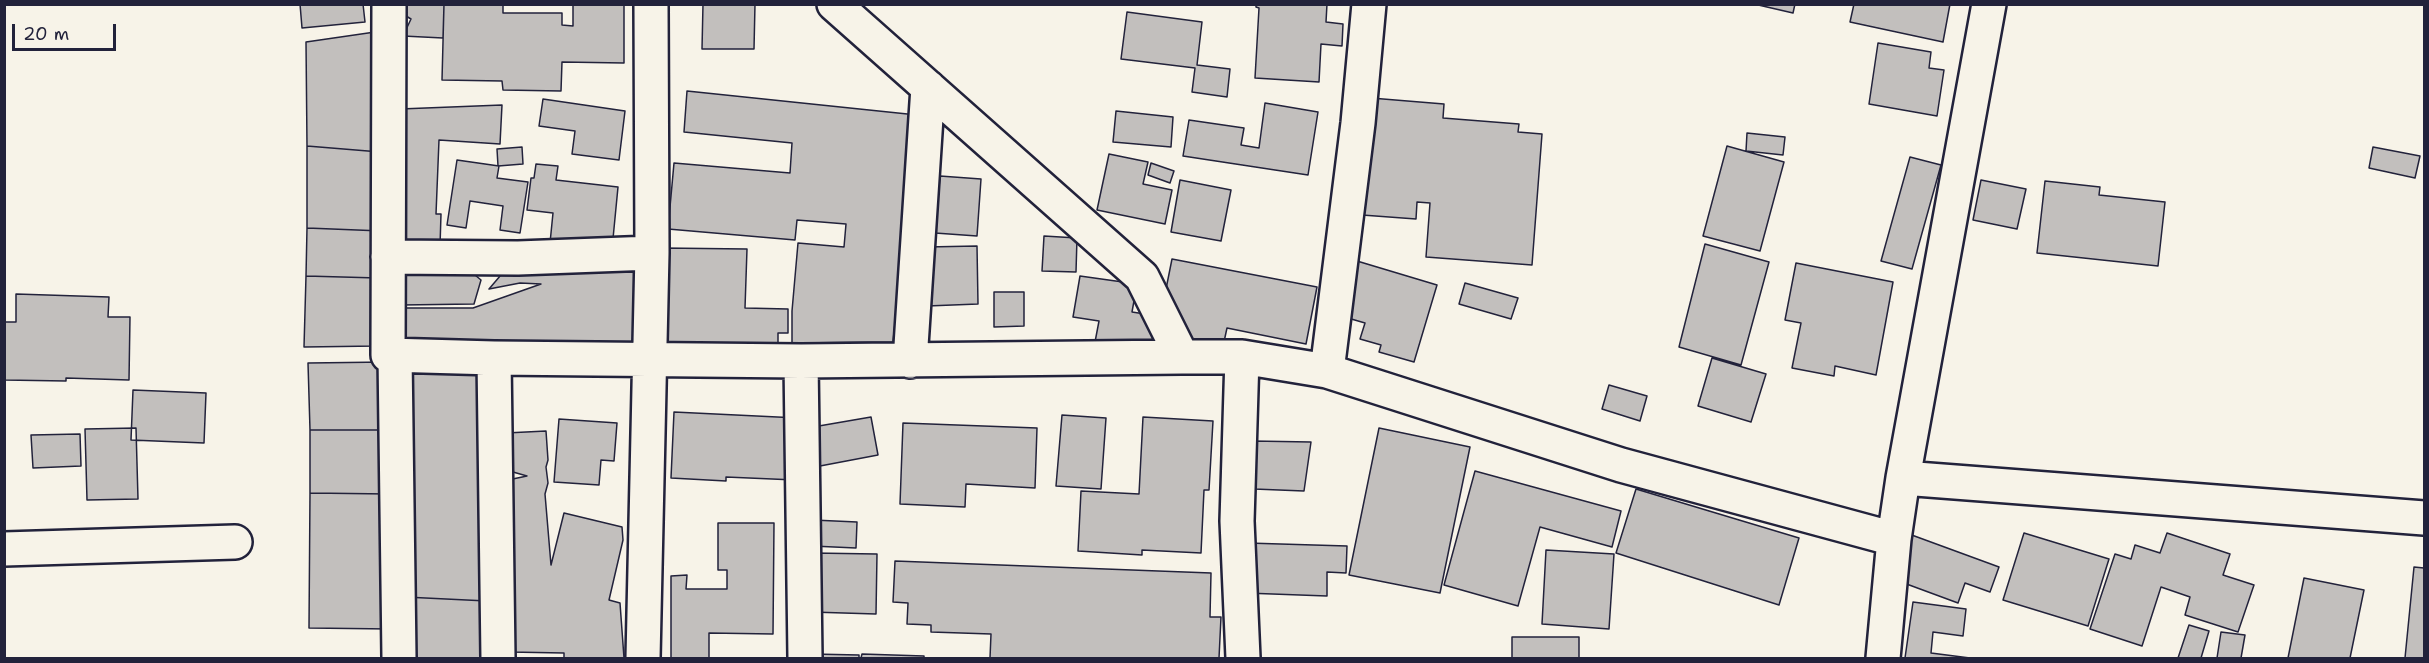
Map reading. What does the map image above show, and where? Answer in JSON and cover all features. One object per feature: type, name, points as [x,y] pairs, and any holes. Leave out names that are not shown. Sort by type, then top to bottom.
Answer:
[{"type":"street","points":[[389,4],[387,355],[801,361],[1242,357],[1327,371],[1621,465],[1894,539]]},
{"type":"street","points":[[643,658],[652,253],[651,4]]},
{"type":"street","points":[[834,4],[1143,277],[1182,357]]},
{"type":"street","points":[[1327,371],[1358,123],[1369,4]]},
{"type":"street","points":[[1883,658],[1894,539],[1903,478],[1989,4]]},
{"type":"street","points":[[910,361],[928,87]]},
{"type":"street","points":[[388,257],[518,258],[652,253]]},
{"type":"street","points":[[395,355],[399,658]]},
{"type":"street","points":[[1242,357],[1237,521],[1243,658]]},
{"type":"street","points":[[494,358],[498,658]]},
{"type":"street","points":[[801,361],[805,658]]},
{"type":"street","points":[[1903,478],[2424,518]]},
{"type":"street","points":[[4,549],[235,542]]},
{"type":"building","points":[[300,4],[363,4],[365,22],[302,28]]},
{"type":"building","points":[[401,4],[444,4],[443,38],[403,36],[411,19],[401,13]]},
{"type":"building","points":[[444,4],[503,4],[503,13],[562,13],[562,25],[573,26],[573,4],[624,4],[624,63],[562,62],[561,91],[503,90],[502,81],[442,80]]},
{"type":"building","points":[[703,4],[755,4],[754,49],[702,49]]},
{"type":"building","points":[[1256,4],[1327,4],[1326,22],[1343,24],[1342,46],[1321,44],[1319,82],[1255,78],[1259,8]]},
{"type":"building","points":[[1754,4],[1795,4],[1793,13]]},
{"type":"building","points":[[1854,4],[1950,4],[1943,42],[1850,22]]},
{"type":"building","points":[[1127,12],[1202,22],[1197,65],[1230,69],[1227,97],[1192,92],[1195,68],[1121,59]]},
{"type":"building","points":[[375,32],[380,152],[307,146],[306,42]]},
{"type":"building","points":[[1878,43],[1931,52],[1929,68],[1944,70],[1937,116],[1869,104]]},
{"type":"building","points":[[687,91],[917,115],[893,342],[792,343],[792,311],[798,243],[844,247],[846,224],[797,220],[795,240],[668,229],[674,163],[790,173],[792,143],[684,132]]},
{"type":"building","points":[[1371,98],[1444,104],[1443,118],[1519,124],[1518,132],[1542,134],[1532,265],[1426,257],[1430,203],[1417,202],[1416,219],[1362,215]]},
{"type":"building","points":[[543,99],[625,111],[619,160],[572,154],[575,131],[539,126]]},
{"type":"building","points":[[1265,103],[1318,112],[1308,175],[1183,156],[1189,120],[1244,128],[1241,145],[1259,148]]},
{"type":"building","points":[[502,105],[500,144],[439,140],[436,214],[441,214],[440,246],[397,244],[400,109]]},
{"type":"building","points":[[1116,111],[1173,117],[1171,147],[1113,142]]},
{"type":"building","points":[[1747,133],[1785,137],[1783,155],[1746,151]]},
{"type":"building","points":[[307,146],[380,152],[382,231],[307,228]]},
{"type":"building","points":[[1727,146],[1784,162],[1760,251],[1703,236]]},
{"type":"building","points":[[522,147],[523,164],[498,166],[497,149]]},
{"type":"building","points":[[2373,147],[2420,156],[2415,178],[2369,168]]},
{"type":"building","points":[[1109,154],[1148,162],[1143,184],[1172,190],[1165,224],[1097,210]]},
{"type":"building","points":[[1910,157],[1941,165],[1912,269],[1881,261]]},
{"type":"building","points":[[457,160],[499,166],[497,178],[528,182],[520,233],[500,230],[503,206],[470,201],[466,228],[447,225]]},
{"type":"building","points":[[1151,163],[1174,171],[1170,183],[1148,175]]},
{"type":"building","points":[[536,164],[558,166],[556,180],[618,187],[612,249],[550,243],[553,213],[527,210],[531,178],[534,178]]},
{"type":"building","points":[[940,176],[981,179],[977,236],[935,233]]},
{"type":"building","points":[[1180,180],[1231,190],[1221,241],[1171,232]]},
{"type":"building","points":[[1981,180],[2026,189],[2017,229],[1973,220]]},
{"type":"building","points":[[2045,181],[2100,187],[2099,195],[2165,202],[2158,266],[2037,253]]},
{"type":"building","points":[[307,228],[382,231],[378,278],[306,276]]},
{"type":"building","points":[[1044,236],[1077,238],[1076,272],[1042,271]]},
{"type":"building","points":[[1705,244],[1769,262],[1741,365],[1679,347]]},
{"type":"building","points":[[977,246],[978,304],[927,306],[926,247]]},
{"type":"building","points":[[662,248],[747,249],[745,308],[788,309],[788,333],[778,333],[778,350],[660,344]]},
{"type":"building","points":[[1172,259],[1317,287],[1306,344],[1227,328],[1222,351],[1177,342],[1182,318],[1161,314]]},
{"type":"building","points":[[1357,261],[1437,285],[1414,362],[1379,352],[1381,345],[1360,339],[1365,323],[1341,316]]},
{"type":"building","points":[[1796,263],[1893,282],[1876,375],[1835,366],[1834,376],[1792,368],[1801,323],[1785,320]]},
{"type":"building","points":[[637,265],[637,351],[400,346],[400,308],[473,308],[541,284],[520,283],[489,289],[506,269]]},
{"type":"building","points":[[404,266],[469,270],[481,280],[474,304],[401,305]]},
{"type":"building","points":[[306,276],[378,278],[377,346],[304,347]]},
{"type":"building","points":[[1080,276],[1137,284],[1132,312],[1158,316],[1152,351],[1095,342],[1099,321],[1073,317]]},
{"type":"building","points":[[1465,283],[1518,298],[1511,319],[1459,304]]},
{"type":"building","points":[[994,292],[1024,292],[1024,326],[994,327]]},
{"type":"building","points":[[16,294],[109,297],[108,317],[130,317],[129,380],[66,378],[66,381],[4,380],[5,322],[16,322]]},
{"type":"building","points":[[1712,358],[1766,374],[1751,422],[1698,406]]},
{"type":"building","points":[[387,362],[388,430],[310,430],[308,363]]},
{"type":"building","points":[[401,366],[482,367],[487,601],[405,597]]},
{"type":"building","points":[[1609,385],[1647,396],[1640,421],[1602,409]]},
{"type":"building","points":[[133,390],[206,393],[204,443],[131,440]]},
{"type":"building","points":[[674,412],[798,418],[795,480],[726,477],[726,481],[671,478]]},
{"type":"building","points":[[1062,415],[1106,418],[1101,489],[1056,486]]},
{"type":"building","points":[[871,417],[878,455],[820,466],[813,427]]},
{"type":"building","points":[[1143,417],[1213,421],[1209,490],[1204,490],[1201,553],[1142,550],[1142,555],[1078,551],[1081,491],[1139,494]]},
{"type":"building","points":[[559,419],[617,423],[614,461],[601,460],[599,485],[554,482]]},
{"type":"building","points":[[903,423],[1037,428],[1035,488],[966,484],[965,507],[900,504]]},
{"type":"building","points":[[136,428],[138,499],[87,500],[85,429]]},
{"type":"building","points":[[1379,428],[1470,447],[1440,593],[1349,575]]},
{"type":"building","points":[[310,430],[388,430],[389,494],[310,493]]},
{"type":"building","points":[[546,431],[548,483],[545,494],[551,565],[564,513],[622,527],[623,540],[609,600],[620,603],[624,658],[564,658],[564,653],[509,652],[503,481],[527,476],[506,470],[506,433]]},
{"type":"building","points":[[80,434],[81,466],[33,468],[31,435]]},
{"type":"building","points":[[1252,441],[1311,442],[1304,491],[1254,489]]},
{"type":"building","points":[[1475,471],[1621,511],[1612,547],[1540,527],[1518,606],[1444,585]]},
{"type":"building","points":[[1636,489],[1799,538],[1779,605],[1616,553]]},
{"type":"building","points":[[310,493],[389,494],[390,629],[309,628]]},
{"type":"building","points":[[813,520],[857,522],[856,548],[812,546]]},
{"type":"building","points":[[718,523],[774,523],[773,634],[709,633],[709,658],[671,658],[671,576],[687,575],[686,589],[727,589],[727,570],[718,570]]},
{"type":"building","points":[[2024,533],[2109,559],[2088,626],[2003,600]]},
{"type":"building","points":[[2167,533],[2230,554],[2223,575],[2254,585],[2238,632],[2185,615],[2190,597],[2161,587],[2142,646],[2090,629],[2115,554],[2131,559],[2135,545],[2160,553]]},
{"type":"building","points":[[1909,534],[1999,567],[1990,592],[1965,583],[1958,603],[1893,579]]},
{"type":"building","points":[[1247,543],[1347,546],[1346,573],[1327,572],[1327,596],[1245,593]]},
{"type":"building","points":[[1546,550],[1614,554],[1609,629],[1542,624]]},
{"type":"building","points":[[812,553],[877,554],[876,614],[811,612]]},
{"type":"building","points":[[895,561],[1211,573],[1210,617],[1221,617],[1219,658],[990,658],[991,634],[931,632],[931,625],[907,624],[908,603],[893,602]]},
{"type":"building","points":[[2414,567],[2424,568],[2424,658],[2405,658]]},
{"type":"building","points":[[2304,578],[2364,590],[2350,658],[2288,658]]},
{"type":"building","points":[[405,597],[487,601],[488,658],[408,658]]},
{"type":"building","points":[[1913,602],[1966,609],[1963,636],[1933,632],[1931,653],[1970,658],[1905,658]]},
{"type":"building","points":[[2189,625],[2209,631],[2201,658],[2178,658]]},
{"type":"building","points":[[2221,632],[2245,635],[2241,658],[2217,658]]},
{"type":"building","points":[[1512,637],[1579,637],[1579,658],[1512,658]]},
{"type":"building","points":[[812,654],[859,655],[859,658],[812,658]]},
{"type":"building","points":[[862,654],[924,656],[924,658],[861,658]]}]
